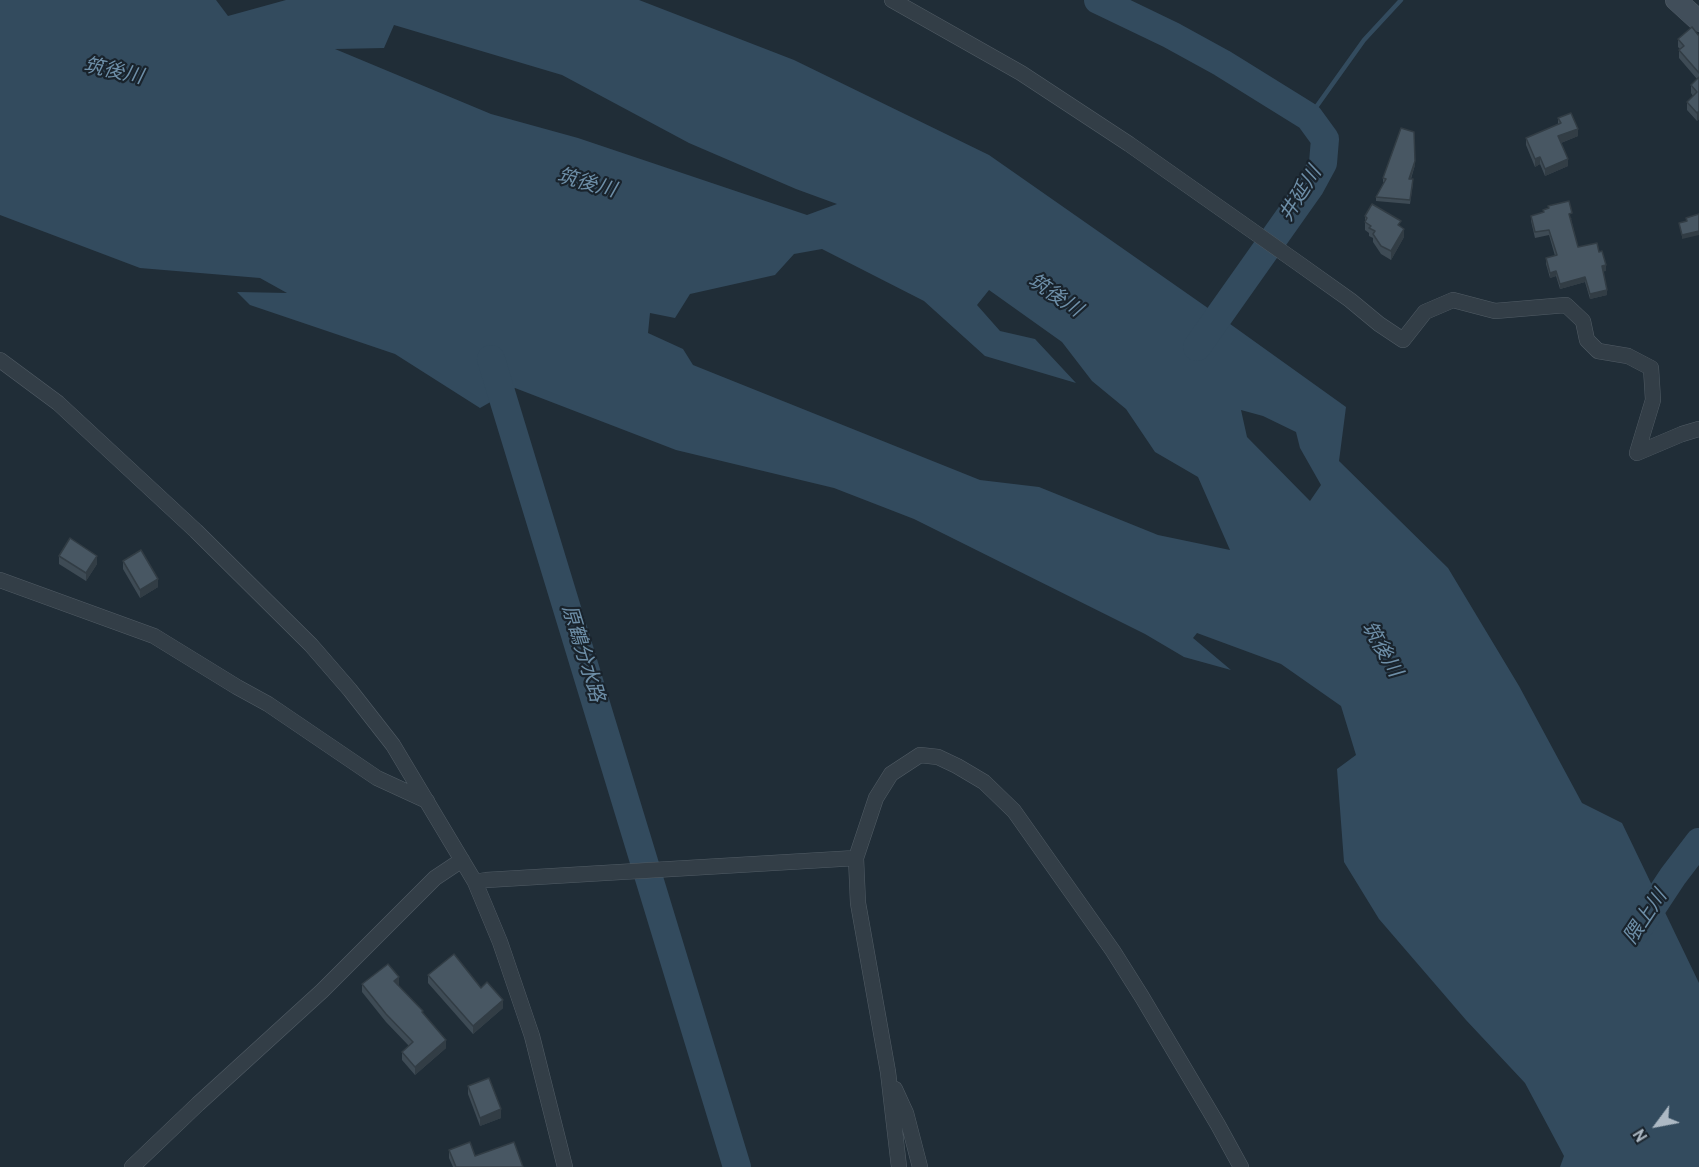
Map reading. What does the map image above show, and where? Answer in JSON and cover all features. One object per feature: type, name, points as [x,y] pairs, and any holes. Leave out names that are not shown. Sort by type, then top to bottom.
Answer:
[{"type":"main road","points":[[1676,0],[1699,21]]},
{"type":"street","points":[[892,0],[1021,73],[1129,144],[1403,340],[1425,312],[1453,300],[1495,311],[1566,305],[1583,321],[1587,340],[1598,351],[1628,356],[1651,368],[1653,400],[1637,453],[1699,429]]},
{"type":"street","points":[[0,360],[58,403],[196,531],[311,645],[393,745],[462,860],[480,881],[525,1012],[565,1167]]},
{"type":"street","points":[[0,580],[154,636],[268,704],[377,778],[427,801]]},
{"type":"street","points":[[899,1167],[888,1072],[850,859],[876,798],[891,774],[920,755],[938,757],[984,782],[1014,811],[1113,951],[1241,1167]]},
{"type":"street","points":[[480,881],[850,859]]},
{"type":"street","points":[[132,1167],[322,991],[435,878],[462,860]]},
{"type":"street","points":[[888,1072],[906,1113],[920,1167]]},
{"type":"water","name":"筑後川","points":[[0,0],[216,0],[228,16],[286,0],[639,0],[794,60],[989,155],[1346,407],[1339,461],[1448,568],[1519,686],[1582,803],[1622,823],[1699,983],[1699,1167],[1560,1167],[1564,1156],[1525,1083],[1466,1020],[1379,919],[1344,862],[1337,769],[1356,755],[1341,706],[1281,664],[1197,633],[1193,638],[1231,670],[1184,657],[1145,634],[914,519],[834,488],[676,450],[515,388],[480,408],[395,354],[250,305],[237,292],[287,293],[260,278],[140,268],[0,215]],"holes":[[[394,25],[562,75],[689,143],[837,204],[807,215],[578,138],[491,114],[335,49],[384,48]],[[822,249],[924,301],[985,356],[1076,383],[1035,339],[1000,331],[977,305],[989,290],[1062,342],[1092,381],[1126,409],[1155,452],[1198,477],[1230,550],[1158,535],[1039,487],[980,480],[693,365],[683,349],[648,333],[650,313],[675,318],[690,294],[775,275],[794,254]],[[1241,410],[1263,416],[1296,432],[1300,448],[1321,485],[1310,501],[1247,437]]]},
{"type":"building","points":[[1692,27],[1699,36],[1699,73],[1679,50],[1684,46],[1678,39]]},
{"type":"building","points":[[1699,77],[1699,111],[1697,113],[1687,102],[1697,92],[1691,85]]},
{"type":"building","points":[[1571,113],[1578,129],[1558,136],[1568,159],[1545,169],[1540,157],[1535,159],[1526,138],[1561,123],[1558,118]]},
{"type":"building","points":[[1401,128],[1414,132],[1415,161],[1409,179],[1413,179],[1410,200],[1376,197],[1386,179],[1383,178]]},
{"type":"building","points":[[1569,201],[1572,213],[1569,214],[1578,247],[1597,243],[1599,252],[1602,251],[1606,265],[1602,266],[1607,290],[1590,294],[1585,277],[1560,284],[1556,271],[1550,273],[1546,258],[1557,255],[1549,230],[1535,232],[1531,216],[1544,212],[1543,210],[1549,208],[1548,206]]},
{"type":"building","points":[[1372,204],[1401,221],[1398,225],[1404,229],[1391,251],[1381,246],[1373,234],[1375,231],[1365,222],[1367,218],[1365,216]]},
{"type":"building","points":[[1699,214],[1699,231],[1682,235],[1679,223]]},
{"type":"building","points":[[70,538],[97,556],[86,573],[59,556]]},
{"type":"building","points":[[141,550],[158,579],[140,590],[123,561]]},
{"type":"building","points":[[454,954],[481,988],[487,982],[503,1000],[473,1026],[428,975]]},
{"type":"building","points":[[388,964],[399,977],[394,981],[423,1011],[446,1040],[415,1067],[402,1052],[413,1042],[362,984]]},
{"type":"building","points":[[489,1078],[501,1109],[480,1118],[468,1086]]},
{"type":"building","points":[[470,1142],[475,1156],[514,1142],[523,1167],[456,1167],[449,1150]]},
{"type":"waterway","name":"井延川","points":[[1098,0],[1171,35],[1222,63],[1309,117],[1325,139],[1323,163],[1310,187],[1197,347]]},
{"type":"waterway","points":[[1309,117],[1364,40],[1401,0]]},
{"type":"waterway","name":"原鶴分水路","points":[[491,359],[737,1167]]},
{"type":"waterway","name":"隈上川","points":[[1638,929],[1699,842]]}]
